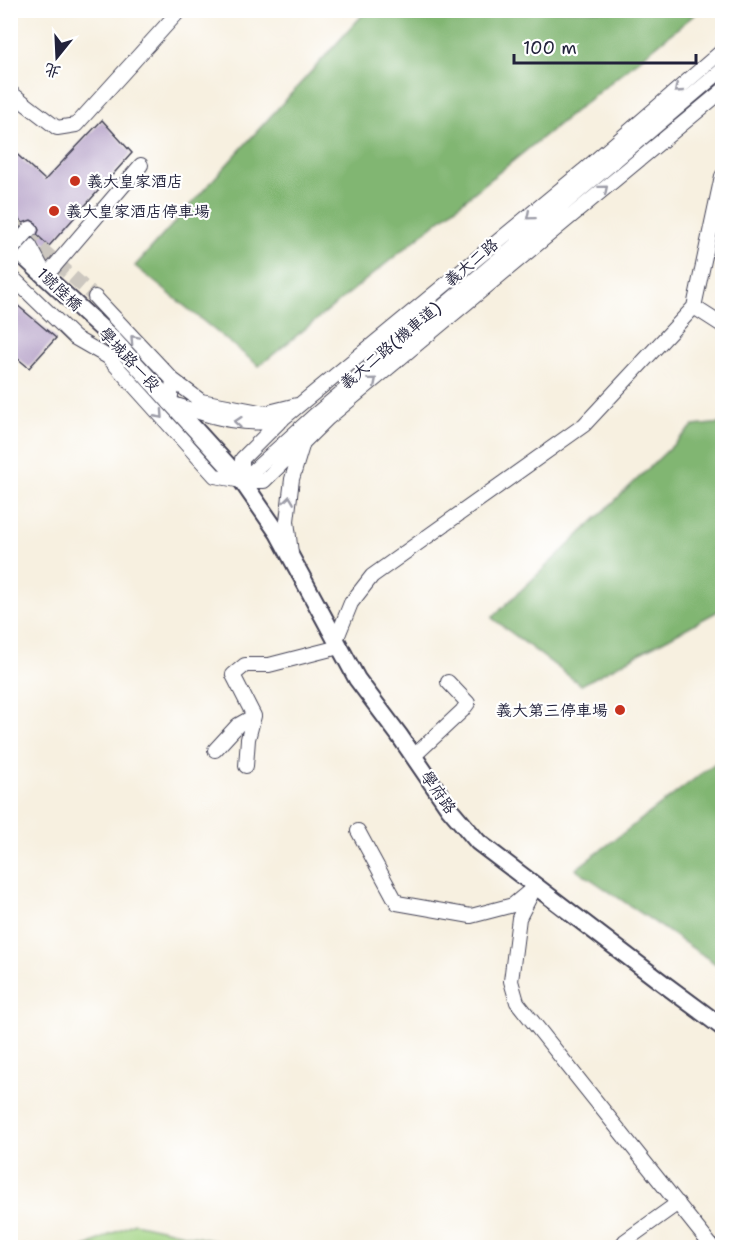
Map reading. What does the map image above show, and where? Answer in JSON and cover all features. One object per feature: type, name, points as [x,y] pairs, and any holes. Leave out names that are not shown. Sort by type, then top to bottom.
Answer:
[{"type":"main road","name":"學城路一段","points":[[10,244],[111,337],[242,481]]},
{"type":"main road","name":"學府路","points":[[242,481],[278,533],[357,679],[449,808],[478,842],[723,1027]]},
{"type":"street","points":[[10,92],[57,128],[76,125],[180,10]]},
{"type":"street","name":"義大二路(機車道)","points":[[723,51],[583,171],[281,420],[242,459],[242,481],[264,481],[328,418],[723,91]]},
{"type":"street","name":"義大二路","points":[[242,481],[316,414],[723,70]]},
{"type":"street","points":[[10,228],[30,246],[46,276],[141,165]]},
{"type":"street","points":[[246,766],[248,739],[254,716],[233,675],[245,665],[269,665],[338,644],[351,603],[372,576],[584,425],[694,307],[723,176]]},
{"type":"street","points":[[10,251],[30,229]]},
{"type":"street","name":"1號陸橋","points":[[10,265],[87,336],[135,363]]},
{"type":"street","points":[[10,275],[75,338],[108,357],[215,476],[242,481]]},
{"type":"street","name":"義大二路(機車道)","points":[[95,297],[172,380],[201,401],[265,413],[302,404]]},
{"type":"street","points":[[694,307],[723,325]]},
{"type":"street","points":[[172,380],[170,403],[224,420],[263,424],[316,414]]},
{"type":"street","points":[[292,558],[287,521],[292,479],[303,443],[316,414]]},
{"type":"street","points":[[414,756],[468,703],[448,682]]},
{"type":"street","points":[[215,750],[238,725],[254,716]]},
{"type":"street","points":[[358,831],[397,903],[471,916],[513,905],[535,887]]},
{"type":"street","points":[[535,887],[519,918],[511,981],[517,1002],[713,1248]]},
{"type":"street","points":[[620,1248],[625,1241],[678,1203]]},
{"type":"green space","points":[[367,10],[699,11],[259,366],[135,266]]},
{"type":"green space","points":[[722,423],[722,609],[581,685],[492,618],[693,426]]},
{"type":"green space","points":[[722,758],[722,968],[576,869]]},
{"type":"green space","points":[[134,1223],[224,1243],[273,1247],[84,1247]]},
{"type":"building","name":"義大皇家酒店","points":[[102,120],[132,153],[49,246],[37,235],[39,230],[36,223],[31,220],[23,223],[15,215],[18,212],[10,206],[10,148],[45,180]]},
{"type":"building","points":[[10,299],[56,338],[29,368],[10,352]]},
{"type":"tunnel","points":[[10,221],[95,297]]},
{"type":"place","name":"義大皇家酒店","points":[[75,181]]},
{"type":"place","name":"義大皇家酒店停車場","points":[[54,211]]},
{"type":"place","name":"義大第三停車場","points":[[620,710]]}]
